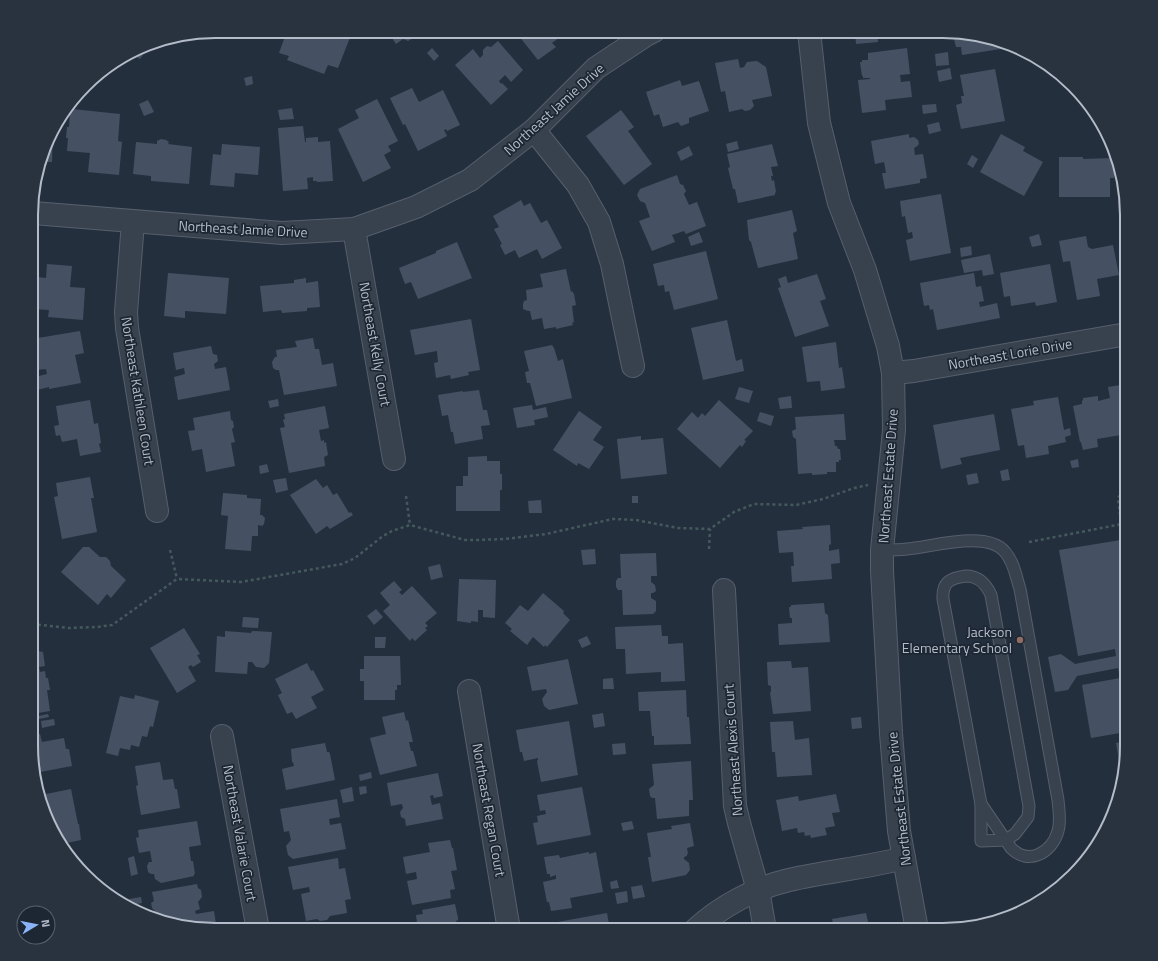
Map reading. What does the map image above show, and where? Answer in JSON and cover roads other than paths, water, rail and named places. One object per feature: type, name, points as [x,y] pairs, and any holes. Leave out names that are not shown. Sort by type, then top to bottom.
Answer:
[{"type":"street","name":"Northeast Jamie Drive","points":[[38,213],[282,233],[354,229],[416,207],[470,180],[534,130],[596,68],[641,38]]},
{"type":"street","name":"Northeast Estate Drive","points":[[810,38],[819,123],[839,203],[865,270],[888,346],[892,373],[894,430],[882,550],[882,571],[899,831],[916,923]]},
{"type":"street","points":[[534,130],[578,185],[599,222],[612,264],[633,366]]},
{"type":"street","name":"Northeast Kathleen Court","points":[[132,222],[126,312],[127,328],[157,511]]},
{"type":"street","name":"Northeast Kelly Court","points":[[354,229],[394,459]]},
{"type":"street","name":"Northeast Lorie Drive","points":[[892,373],[921,370],[1120,335]]},
{"type":"street","name":"Northeast Alexis Court","points":[[724,590],[735,806],[758,890],[764,923]]},
{"type":"street","name":"Northeast Regan Court","points":[[468,691],[508,923]]},
{"type":"street","name":"Northeast Valarie Court","points":[[222,736],[257,923]]},
{"type":"street","points":[[702,923],[710,916],[758,890],[788,880],[881,864],[904,858]]},
{"type":"lane","points":[[882,550],[908,549],[973,541],[992,543],[1005,552],[1012,564],[1020,589],[1058,800],[1060,815],[1058,831],[1052,844],[1039,854],[1026,856],[1016,854],[981,804]]},
{"type":"lane","points":[[966,576],[971,576],[982,581],[986,585],[990,595],[1029,806],[1028,816],[1023,825],[1015,834],[1006,840],[981,841],[981,804],[943,599],[944,586],[947,582],[966,576]]},
{"type":"place","name":"Jackson Elementary School","points":[[1020,640]]}]
